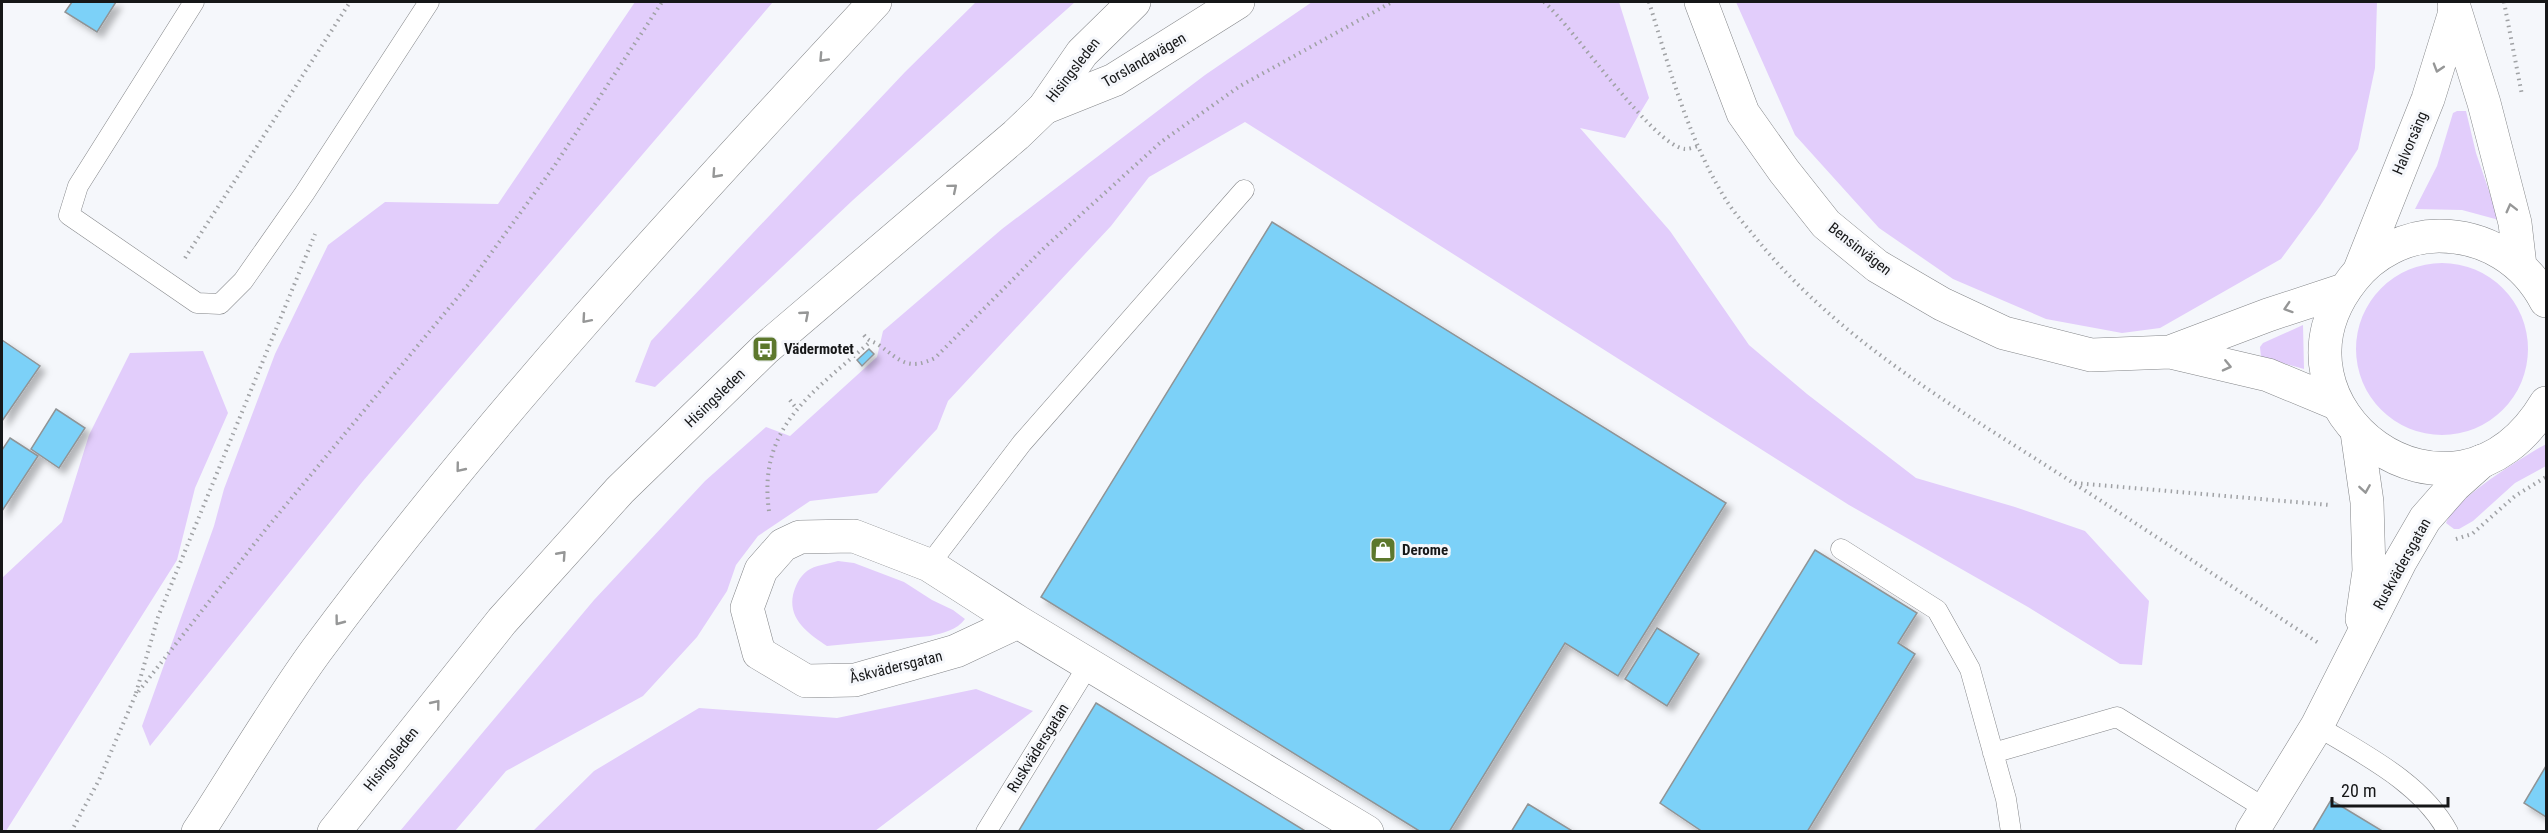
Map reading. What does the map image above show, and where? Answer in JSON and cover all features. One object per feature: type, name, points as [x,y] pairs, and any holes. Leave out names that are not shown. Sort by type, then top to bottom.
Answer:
[{"type":"main road","points":[[198,831],[314,654],[390,554],[503,414],[624,275],[875,2]]},
{"type":"main road","name":"Hisingsleden","points":[[334,831],[502,621],[620,490],[765,349],[1016,135],[1044,108],[1082,53],[1134,2]]},
{"type":"main road","name":"Torslandavägen","points":[[1044,108],[1114,80],[1238,2]]},
{"type":"main road","name":"Bensinvägen","points":[[1701,2],[1743,113],[1784,171],[1826,224],[1877,266],[1942,304],[2004,333],[2091,355],[2170,352],[2268,375],[2338,404]]},
{"type":"main road","name":"Halvorsäng","points":[[2454,7],[2484,103],[2515,223],[2520,266]]},
{"type":"main road","name":"Halvorsäng","points":[[2357,432],[2338,404],[2326,366],[2328,327],[2351,281],[2428,99],[2454,7]]},
{"type":"main road","points":[[2351,281],[2372,260],[2395,246],[2420,238],[2438,236],[2465,238],[2490,246],[2520,266],[2531,277],[2547,301]]},
{"type":"main road","name":"Bensinvägen","points":[[2170,352],[2351,281]]},
{"type":"main road","points":[[2357,432],[2384,453],[2415,465],[2449,468],[2482,461],[2512,445],[2543,415]]},
{"type":"main road","name":"Ruskvädersgatan","points":[[2357,432],[2367,502],[2369,571],[2358,648]]},
{"type":"main road","name":"Ruskvädersgatan","points":[[2259,820],[2317,726],[2400,562],[2425,519],[2454,486],[2482,461]]},
{"type":"main road","points":[[783,544],[800,537],[854,536],[928,565],[1018,622],[1367,831]]},
{"type":"main road","name":"Åskvädersgatan","points":[[783,544],[760,570],[747,608],[759,653],[807,681],[855,680],[956,651],[1018,622]]},
{"type":"lane","points":[[194,2],[78,186],[69,215],[197,303],[220,304],[243,281],[304,194],[429,2]]},
{"type":"lane","points":[[928,565],[1022,442],[1244,190]]},
{"type":"lane","points":[[1841,549],[1937,610],[1970,669],[2006,799],[2011,831]]},
{"type":"lane","name":"Ruskvädersgatan","points":[[986,831],[1089,664]]},
{"type":"lane","points":[[1993,753],[2117,717],[2259,820]]},
{"type":"lane","points":[[2317,726],[2411,788],[2440,815],[2448,831]]},
{"type":"path","points":[[163,280],[176,272],[350,2]]},
{"type":"path","points":[[135,696],[266,529],[468,285],[555,165],[662,2]]},
{"type":"path","points":[[864,335],[870,342],[878,344],[909,365],[921,364],[934,358],[1043,249],[1161,142],[1240,86],[1392,2]]},
{"type":"path","points":[[1544,2],[1569,26],[1644,120],[1668,140],[1684,149],[1698,146]]},
{"type":"path","points":[[2504,2],[2524,105]]},
{"type":"path","points":[[71,831],[99,780],[135,696],[158,617],[316,230],[304,194]]},
{"type":"path","points":[[783,544],[770,516],[766,487],[771,458],[783,426],[796,408],[870,342]]},
{"type":"path","points":[[790,400],[796,408]]},
{"type":"path","points":[[2324,647],[2074,483],[2331,505]]},
{"type":"shaded area","points":[[635,2],[773,2],[363,481],[150,746],[142,726],[214,526],[224,489],[275,354],[328,245],[385,202],[498,204]]},
{"type":"shaded area","points":[[976,2],[1075,2],[853,200],[655,387],[635,382],[651,341],[905,72]]},
{"type":"shaded area","points":[[1312,2],[1619,2],[1649,98],[1625,138],[1580,128],[1670,231],[1749,345],[1807,394],[1916,478],[2015,507],[2085,531],[2149,601],[2142,665],[2120,664],[2028,607],[1849,505],[1245,122],[1149,177],[1111,226],[948,401],[937,429],[877,493],[810,501],[758,536],[736,565],[727,591],[697,637],[643,696],[506,771],[455,831],[400,831],[594,600],[705,481],[766,427],[790,436],[877,357],[883,331],[1002,229],[1205,75]]},
{"type":"shaded area","points":[[1736,2],[2377,2],[2375,68],[2358,149],[2281,259],[2160,328],[2122,333],[2046,319],[1953,279],[1879,228],[1795,135]]},
{"type":"shaded area","points":[[2466,111],[2476,153],[2499,220],[2462,210],[2415,209],[2437,166],[2453,113]]},
{"type":"shaded area","points":[[2442,263],[2475,270],[2503,288],[2521,316],[2528,349],[2521,382],[2503,410],[2475,428],[2442,435],[2409,428],[2381,410],[2363,382],[2356,349],[2363,316],[2381,288],[2409,270]]},
{"type":"shaded area","points":[[2303,325],[2304,369],[2261,357],[2260,347],[2263,343]]},
{"type":"shaded area","points":[[203,351],[228,413],[195,488],[177,560],[6,831],[2,831],[2,578],[62,522],[89,435],[130,353]]},
{"type":"shaded area","points":[[2546,444],[2546,466],[2515,483],[2473,521],[2459,529],[2454,529],[2446,523],[2452,513],[2475,491]]},
{"type":"shaded area","points":[[838,561],[854,563],[904,582],[965,619],[954,628],[930,636],[827,646],[807,631],[797,619],[792,604],[793,595],[798,582],[807,571]]},
{"type":"shaded area","points":[[976,689],[1033,711],[875,831],[533,831],[594,771],[699,708],[837,718]]},
{"type":"building","points":[[72,2],[116,2],[97,32],[65,12]]},
{"type":"building","name":"Derome","points":[[1272,222],[1726,503],[1618,676],[1565,643],[1449,832],[1421,832],[1041,597]]},
{"type":"building","points":[[2,340],[40,366],[2,421]]},
{"type":"building","points":[[869,349],[874,354],[862,366],[857,360]]},
{"type":"building","points":[[56,409],[85,428],[59,468],[31,449]]},
{"type":"building","points":[[10,438],[38,456],[2,511],[2,450]]},
{"type":"building","points":[[1815,550],[1917,613],[1898,643],[1915,654],[1807,832],[1703,832],[1660,803]]},
{"type":"building","points":[[1657,628],[1699,654],[1667,706],[1625,679]]},
{"type":"building","points":[[1096,703],[1307,832],[1018,832]]},
{"type":"building","points":[[2546,766],[2546,817],[2524,803]]},
{"type":"building","points":[[2331,800],[2384,832],[2312,832]]},
{"type":"building","points":[[1528,804],[1574,832],[1511,832]]},
{"type":"place","name":"Vädermotet","points":[[765,349]]},
{"type":"place","name":"Derome","points":[[1383,550]]}]
